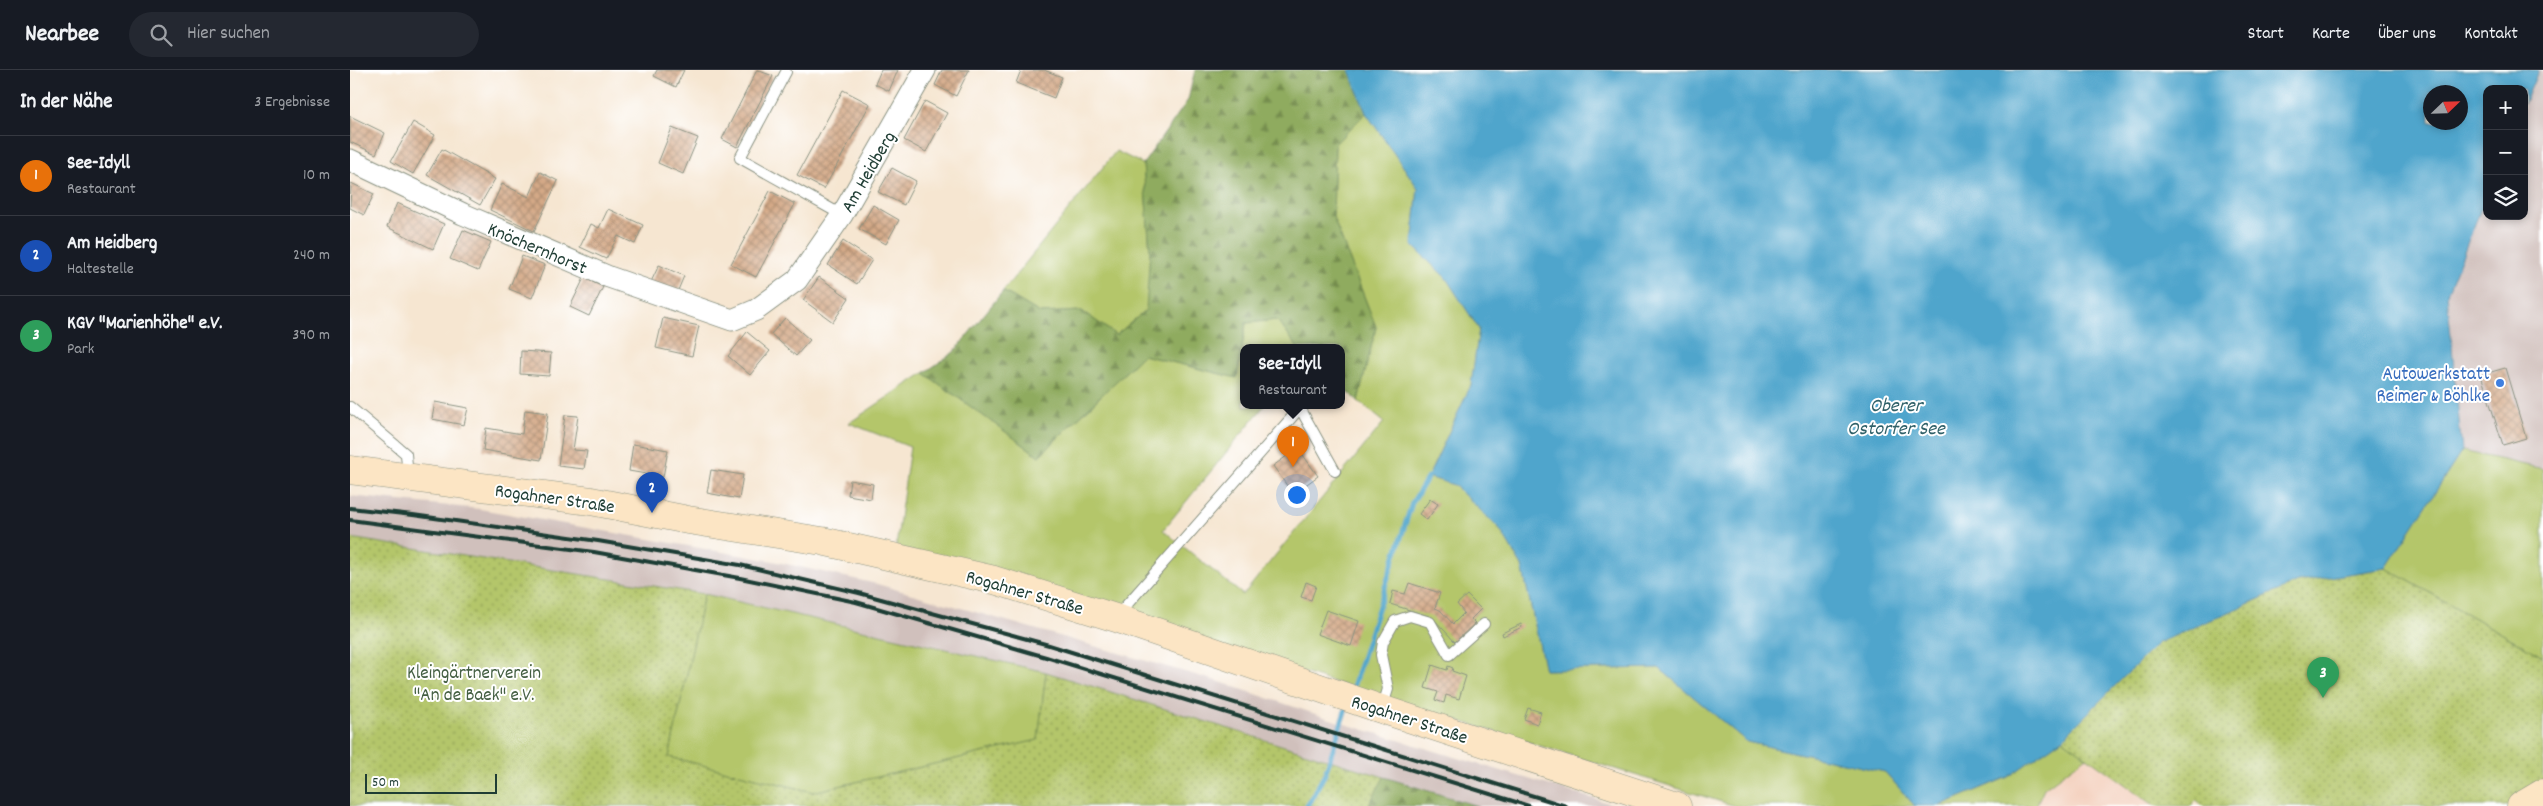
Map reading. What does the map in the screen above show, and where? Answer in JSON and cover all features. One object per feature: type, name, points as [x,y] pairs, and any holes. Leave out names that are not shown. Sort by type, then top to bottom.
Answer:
[{"type":"street","name":"Am Heidberg","points":[[732,320],[756,310],[797,280],[842,215],[925,70]]},
{"type":"street","name":"Knöchernhorst","points":[[350,160],[463,214],[609,277],[732,320]]},
{"type":"street","name":"Rogahner Straße","points":[[350,470],[591,501],[688,520],[822,541],[994,580],[1119,619],[1334,694],[1678,806]]},
{"type":"street","points":[[2521,806],[2543,793]]},
{"type":"lane","points":[[786,72],[740,158],[842,215]]},
{"type":"lane","points":[[350,407],[406,454],[408,477]]},
{"type":"lane","points":[[1119,619],[1123,609],[1299,409]]},
{"type":"lane","points":[[1301,409],[1335,471]]},
{"type":"lane","points":[[1375,707],[1388,688],[1381,655],[1383,642],[1395,621],[1410,616],[1430,622],[1450,655],[1484,624]]},
{"type":"shaded area","points":[[2539,70],[2543,70],[2543,479],[2462,451],[2447,294],[2483,204],[2483,220],[2528,220],[2528,95]]},
{"type":"shaded area","points":[[350,496],[480,509],[773,561],[877,584],[1220,682],[1345,724],[1618,806],[1477,806],[1046,672],[704,594],[350,538]]},
{"type":"shaded area","points":[[2087,756],[2155,806],[2036,806],[2044,788]]},
{"type":"green space","points":[[1195,70],[1349,70],[1366,113],[1335,144],[1333,217],[1376,327],[1358,401],[1345,390],[1345,344],[1295,344],[1277,320],[1246,323],[1243,344],[1240,344],[1237,378],[1143,355],[1039,456],[924,373],[954,352],[1003,291],[1040,313],[1082,311],[1116,335],[1146,310],[1150,250],[1143,164],[1188,100]]},
{"type":"green space","points":[[1366,113],[1418,188],[1412,245],[1446,278],[1479,329],[1471,385],[1428,477],[1454,485],[1499,528],[1522,566],[1545,670],[1659,668],[1747,742],[1885,772],[1915,806],[1735,806],[896,547],[910,447],[849,423],[924,373],[1039,456],[1143,355],[1237,378],[1240,360],[1240,409],[1262,409],[1163,530],[1243,595],[1384,422],[1358,401],[1376,327],[1333,217],[1335,144]]},
{"type":"green space","points":[[1116,151],[1143,164],[1150,250],[1147,310],[1116,335],[1082,311],[1040,313],[1003,291]]},
{"type":"green space","points":[[1277,320],[1295,344],[1243,344],[1246,323]]},
{"type":"green space","points":[[2462,451],[2543,469],[2543,657],[2386,568]]},
{"type":"green space","name":"Kleingärtnerverein \"An de Baek\" e.V.","points":[[350,538],[704,594],[669,757],[813,792],[1038,740],[1046,672],[1384,777],[1368,806],[350,806]]},
{"type":"green space","points":[[2386,568],[2543,657],[2543,793],[2521,806],[2202,806],[2197,800],[2191,806],[2155,806],[2062,739],[2158,643],[2298,582]]},
{"type":"green space","points":[[704,594],[1046,672],[1038,740],[813,792],[669,757]]},
{"type":"green space","points":[[2062,739],[2087,756],[2044,788],[2036,806],[1939,806],[2008,777]]},
{"type":"green space","points":[[1384,777],[1477,806],[1368,806]]},
{"type":"water","name":"Oberer Ostorfer See","points":[[1349,70],[2539,70],[2528,95],[2528,85],[2483,85],[2483,204],[2447,294],[2462,451],[2386,568],[2298,582],[2158,643],[2062,739],[2008,777],[1939,806],[1915,806],[1885,772],[1747,742],[1659,668],[1545,670],[1522,566],[1499,528],[1454,485],[1428,477],[1471,385],[1479,329],[1446,278],[1412,245],[1418,188],[1366,113]]},
{"type":"building","points":[[657,70],[684,70],[676,87],[654,76]]},
{"type":"building","points":[[757,70],[773,76],[737,147],[722,139]]},
{"type":"building","points":[[881,70],[898,70],[889,91],[875,84]]},
{"type":"building","points":[[942,70],[969,70],[956,96],[935,85]]},
{"type":"building","points":[[1021,70],[1044,70],[1062,77],[1054,98],[1016,83]]},
{"type":"building","points":[[843,90],[870,104],[824,189],[797,175]]},
{"type":"building","points":[[925,101],[947,113],[926,152],[904,140]]},
{"type":"building","points":[[350,116],[385,133],[376,154],[350,142]]},
{"type":"building","points":[[413,122],[435,135],[413,174],[391,161]]},
{"type":"building","points":[[672,128],[698,138],[683,174],[658,163]]},
{"type":"building","points":[[442,149],[495,179],[480,205],[427,175]]},
{"type":"building","points":[[892,168],[916,181],[904,205],[878,192]]},
{"type":"building","points":[[540,172],[558,181],[534,231],[490,210],[502,184],[529,197]]},
{"type":"building","points":[[351,183],[374,194],[364,215],[350,208]]},
{"type":"building","points":[[770,191],[795,204],[756,277],[731,264]]},
{"type":"building","points":[[397,203],[444,224],[433,249],[387,227]]},
{"type":"building","points":[[873,205],[899,220],[886,244],[859,229]]},
{"type":"building","points":[[608,209],[643,225],[635,244],[618,236],[606,259],[580,247],[591,224],[599,228]]},
{"type":"building","points":[[463,230],[491,242],[478,271],[450,259]]},
{"type":"building","points":[[843,241],[872,260],[857,284],[828,265]]},
{"type":"building","points":[[522,256],[545,265],[532,298],[509,289]]},
{"type":"building","points":[[659,265],[684,276],[676,295],[650,284]]},
{"type":"building","points":[[819,277],[849,298],[833,322],[803,300]]},
{"type":"building","points":[[584,278],[603,287],[589,316],[570,307]]},
{"type":"building","points":[[663,318],[699,326],[692,356],[656,348]]},
{"type":"building","points":[[785,318],[810,340],[796,356],[771,334]]},
{"type":"building","points":[[747,332],[770,351],[750,375],[728,356]]},
{"type":"building","points":[[521,351],[551,353],[549,376],[520,374]]},
{"type":"building","points":[[2505,368],[2526,438],[2503,445],[2481,375]]},
{"type":"building","points":[[435,402],[468,408],[464,425],[432,419]]},
{"type":"building","points":[[525,410],[548,413],[541,460],[483,450],[486,428],[522,434]]},
{"type":"building","points":[[565,415],[578,416],[573,450],[587,451],[584,469],[558,466]]},
{"type":"building","points":[[633,444],[668,450],[663,477],[629,471]]},
{"type":"building","points":[[1298,448],[1318,476],[1293,494],[1273,466]]},
{"type":"building","points":[[711,470],[743,475],[739,499],[707,493]]},
{"type":"building","points":[[850,480],[873,484],[871,499],[848,495]]},
{"type":"building","points":[[1430,499],[1438,504],[1427,520],[1419,514]]},
{"type":"building","points":[[1306,582],[1316,586],[1311,600],[1301,597]]},
{"type":"building","points":[[1409,583],[1440,593],[1435,608],[1440,610],[1453,624],[1464,613],[1457,604],[1467,595],[1481,609],[1471,619],[1475,623],[1455,642],[1432,617],[1390,604],[1393,591],[1405,594]]},
{"type":"building","points":[[1326,610],[1359,621],[1351,646],[1317,634]]},
{"type":"building","points":[[1521,624],[1522,627],[1503,636],[1502,633]]},
{"type":"building","points":[[1432,665],[1447,670],[1448,666],[1453,668],[1452,671],[1466,676],[1459,699],[1446,695],[1444,703],[1435,700],[1438,692],[1425,688]]},
{"type":"building","points":[[1528,708],[1541,712],[1537,724],[1524,719]]},
{"type":"waterway","points":[[1352,690],[1412,503],[1428,477]]},
{"type":"waterway","points":[[1307,806],[1325,774],[1347,705]]},
{"type":"railway","points":[[350,508],[598,541],[740,565],[859,593],[1049,645],[1566,806]]},
{"type":"railway","points":[[350,520],[594,552],[740,578],[856,602],[1046,657],[1529,806]]},
{"type":"place","name":"Autowerkstatt Reimer & Böhlke","points":[[2500,383]]},
{"type":"place","name":"See-Idyll","points":[[1293,467]]},
{"type":"place","name":"Am Heidberg","points":[[652,513]]},
{"type":"place","name":"KGV \"Marienhöhe\" e.V.","points":[[2323,698]]}]
